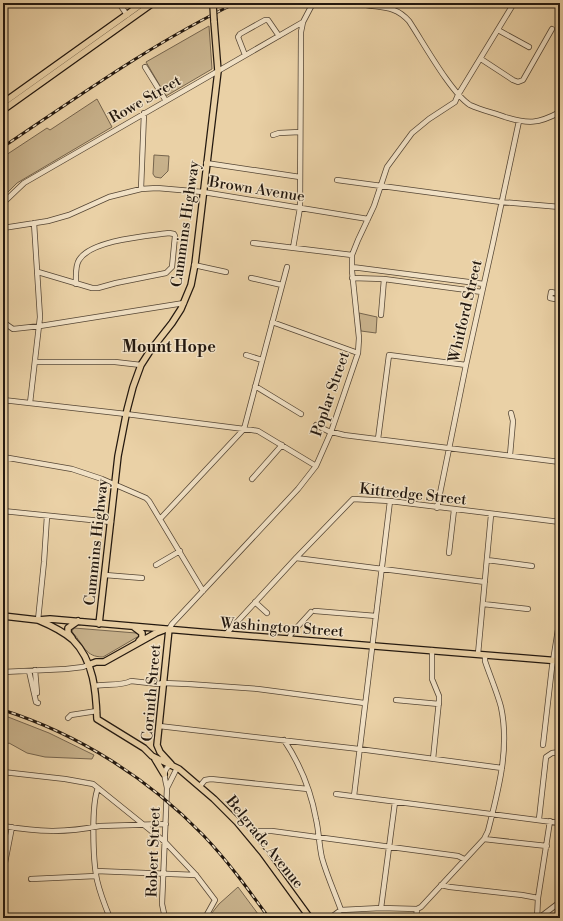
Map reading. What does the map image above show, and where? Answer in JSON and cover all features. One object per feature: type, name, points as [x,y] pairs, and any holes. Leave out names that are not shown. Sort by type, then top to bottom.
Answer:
[{"type":"main road","points":[[3,110],[128,17],[143,3]]},
{"type":"main road","points":[[3,103],[128,17],[153,3]]},
{"type":"main road","name":"Cummins Highway","points":[[99,624],[118,456],[133,387],[142,364],[150,351],[172,323],[184,303],[191,285],[218,71],[213,4]]},
{"type":"main road","name":"Washington Street","points":[[3,616],[38,620],[50,619],[78,621],[169,630],[557,660]]},
{"type":"main road","points":[[38,620],[72,639]]},
{"type":"main road","points":[[78,621],[68,628],[68,633],[82,652],[88,665],[95,686],[97,711]]},
{"type":"main road","points":[[134,627],[142,634],[142,638],[137,643]]},
{"type":"main road","points":[[88,665],[96,662],[104,662],[156,633],[169,630]]},
{"type":"main road","name":"Corinth Street","points":[[169,630],[157,745],[160,752],[171,764]]},
{"type":"main road","name":"Belgrade Avenue","points":[[97,711],[97,719],[144,748],[152,756],[177,768],[200,786],[224,809],[268,860],[310,918]]},
{"type":"main road","points":[[144,748],[152,749],[157,745]]},
{"type":"main road","points":[[152,756],[164,774]]},
{"type":"street","points":[[118,3],[128,17]]},
{"type":"street","points":[[293,248],[300,208],[300,44],[303,22],[313,3]]},
{"type":"street","points":[[357,3],[393,9],[404,16],[409,21],[458,95],[463,100],[475,107],[519,121],[528,122],[545,120],[560,112]]},
{"type":"street","name":"Poplar Street","points":[[169,630],[172,624],[242,551],[298,489],[316,466],[331,432],[358,353],[359,338],[352,278],[352,255],[368,219],[387,167],[412,133],[455,102],[514,3]]},
{"type":"street","points":[[393,9],[395,4]]},
{"type":"street","points":[[245,55],[238,37],[240,34],[265,20],[268,20],[279,36]]},
{"type":"street","name":"Rowe Street","points":[[3,203],[24,183],[303,22]]},
{"type":"street","points":[[481,59],[518,82],[522,80],[552,29]]},
{"type":"street","points":[[498,30],[529,47]]},
{"type":"street","points":[[145,67],[166,101]]},
{"type":"street","points":[[141,189],[144,113]]},
{"type":"street","name":"Whitford Street","points":[[437,508],[466,365],[519,121]]},
{"type":"street","points":[[273,135],[279,133],[300,132]]},
{"type":"street","points":[[206,163],[300,177]]},
{"type":"street","points":[[337,180],[501,202],[560,207]]},
{"type":"street","name":"Brown Avenue","points":[[3,228],[69,215],[109,197],[141,189],[157,188],[203,192],[368,219]]},
{"type":"street","points":[[30,403],[40,326],[34,223]]},
{"type":"street","points":[[38,272],[76,284],[92,288],[166,273],[172,267],[174,234],[169,233],[108,243],[90,250],[78,261],[76,270],[76,284]]},
{"type":"street","points":[[253,243],[352,255]]},
{"type":"street","points":[[194,265],[226,272]]},
{"type":"street","points":[[352,267],[484,284]]},
{"type":"street","points":[[160,519],[244,429],[287,268]]},
{"type":"street","points":[[251,278],[282,285]]},
{"type":"street","points":[[352,278],[384,279],[482,292]]},
{"type":"street","points":[[381,315],[384,279]]},
{"type":"street","points":[[560,294],[551,292],[550,298],[560,300]]},
{"type":"street","points":[[3,322],[13,329],[184,303]]},
{"type":"street","points":[[272,322],[358,353]]},
{"type":"street","points":[[246,355],[262,360]]},
{"type":"street","points":[[378,439],[389,355],[466,365]]},
{"type":"street","points":[[35,362],[115,362],[142,364]]},
{"type":"street","points":[[255,386],[300,414]]},
{"type":"street","points":[[3,400],[258,431],[316,466]]},
{"type":"street","points":[[510,455],[513,421],[511,413]]},
{"type":"street","points":[[316,425],[344,436],[560,462]]},
{"type":"street","points":[[252,479],[282,445]]},
{"type":"street","points":[[3,484],[4,457],[72,469],[146,498],[203,591]]},
{"type":"street","name":"Kittredge Street","points":[[226,634],[351,500],[390,501],[491,515],[560,522]]},
{"type":"street","points":[[354,796],[364,703],[373,646],[390,501]]},
{"type":"street","points":[[449,552],[454,510]]},
{"type":"street","points":[[3,511],[111,522]]},
{"type":"street","points":[[330,918],[341,910],[381,908],[417,909],[421,907],[484,839],[488,831],[502,768],[504,751],[504,731],[500,707],[482,655],[483,604],[491,515]]},
{"type":"street","points":[[38,620],[47,516]]},
{"type":"street","points":[[156,565],[180,552]]},
{"type":"street","points":[[296,558],[485,582]]},
{"type":"street","points":[[487,560],[532,566]]},
{"type":"street","points":[[105,575],[142,578]]},
{"type":"street","points":[[255,602],[267,613]]},
{"type":"street","points":[[483,604],[528,609]]},
{"type":"street","points":[[289,639],[291,634],[313,611],[376,616]]},
{"type":"street","points":[[543,745],[557,660],[560,617]]},
{"type":"street","points":[[432,650],[432,679],[439,696],[433,759]]},
{"type":"street","points":[[3,672],[83,667],[88,665]]},
{"type":"street","points":[[29,671],[36,702],[38,703],[35,670]]},
{"type":"street","points":[[95,686],[128,683],[131,681],[158,684],[163,683],[258,689],[364,703]]},
{"type":"street","points":[[396,700],[439,704]]},
{"type":"street","points":[[68,718],[71,715],[97,711]]},
{"type":"street","points":[[159,726],[359,749],[502,768]]},
{"type":"street","points":[[284,740],[297,760],[308,789],[317,820],[323,860],[341,910]]},
{"type":"street","points":[[539,819],[546,757],[552,753],[560,752]]},
{"type":"street","points":[[164,774],[165,769],[171,764]]},
{"type":"street","name":"Robert Street","points":[[167,788],[177,768]]},
{"type":"street","points":[[3,772],[90,783],[98,788],[165,842],[210,892],[215,902],[205,918]]},
{"type":"street","name":"Robert Street","points":[[164,774],[167,788],[162,904],[166,918]]},
{"type":"street","points":[[200,786],[205,780],[211,779],[308,789]]},
{"type":"street","points":[[98,788],[95,797],[94,828],[96,874],[110,918]]},
{"type":"street","points":[[336,794],[539,819],[560,823]]},
{"type":"street","points":[[381,908],[395,802]]},
{"type":"street","points":[[538,918],[538,898],[550,821]]},
{"type":"street","points":[[3,826],[39,831],[67,831],[100,826],[166,824]]},
{"type":"street","points":[[3,873],[12,827]]},
{"type":"street","points":[[246,833],[255,831],[272,831],[458,856],[464,859]]},
{"type":"street","points":[[484,839],[547,846]]},
{"type":"street","points":[[31,879],[96,874],[196,875]]},
{"type":"street","points":[[442,885],[522,894],[538,898]]},
{"type":"street","points":[[538,918],[560,902]]},
{"type":"street","points":[[416,918],[417,909]]},
{"type":"shaded area","points":[[209,26],[212,69],[166,96],[146,62]]},
{"type":"shaded area","points":[[97,99],[112,127],[17,183],[3,197],[3,157],[47,128],[50,130]]},
{"type":"shaded area","points":[[154,155],[169,156],[168,171],[161,178],[155,177],[153,174]]},
{"type":"shaded area","points":[[359,313],[377,317],[376,333],[361,331]]},
{"type":"shaded area","points":[[74,628],[138,633],[139,636],[103,657],[92,655],[85,650],[72,631]]},
{"type":"shaded area","points":[[3,715],[49,733],[94,755],[92,759],[45,757],[27,753],[9,743],[3,746]]},
{"type":"shaded area","points":[[238,887],[261,918],[208,918],[219,904]]},
{"type":"railway","points":[[3,147],[88,89],[146,52],[236,3]]},
{"type":"railway","points":[[3,710],[31,720],[85,745],[110,760],[159,795],[182,814],[212,845],[237,875],[269,918]]},
{"type":"district","name":"Mount Hope","points":[[169,346]]}]
